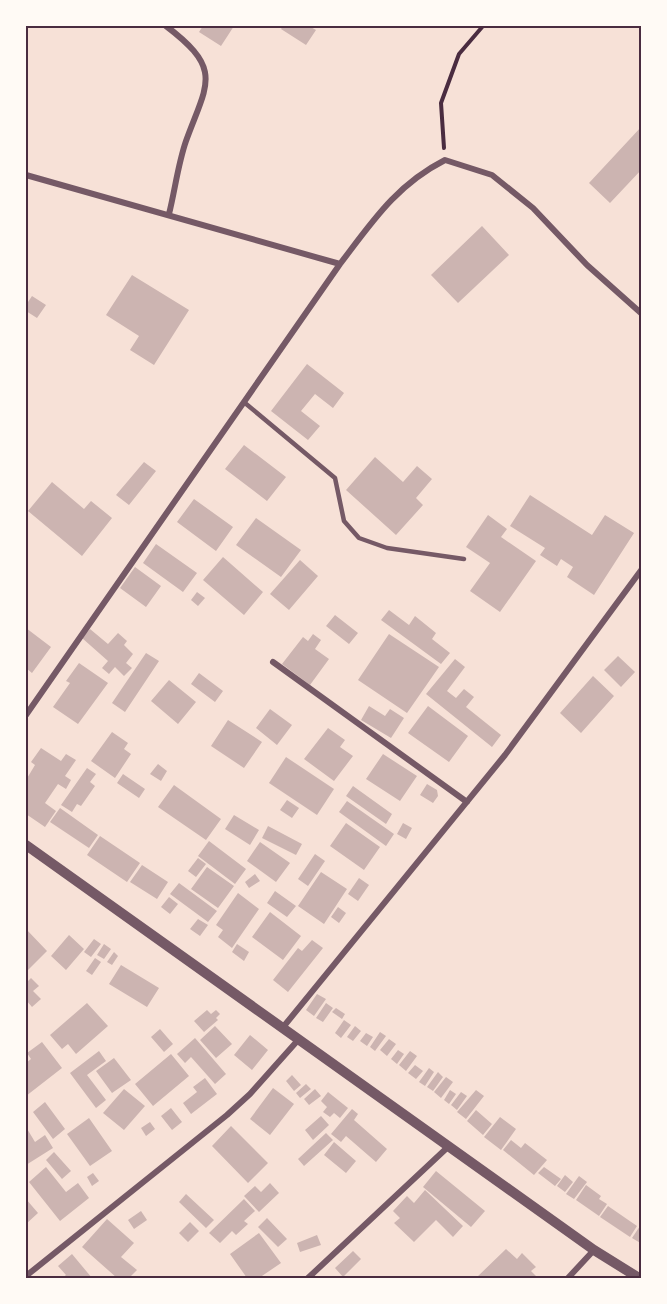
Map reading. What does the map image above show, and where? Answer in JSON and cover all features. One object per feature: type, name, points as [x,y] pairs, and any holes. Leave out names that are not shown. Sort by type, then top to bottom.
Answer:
[{"type":"street","points":[[166,26],[189,43],[207,74],[204,99],[185,143],[169,214]]},
{"type":"street","points":[[26,715],[340,264],[388,201],[427,169],[445,160],[492,175],[533,208],[586,265],[642,314]]},
{"type":"street","points":[[26,175],[340,264]]},
{"type":"street","points":[[284,1026],[505,755],[642,569]]},
{"type":"street","points":[[273,662],[467,802]]},
{"type":"street","points":[[26,845],[284,1026],[594,1250],[639,1278]]},
{"type":"street","points":[[26,1276],[226,1115],[250,1094],[300,1038]]},
{"type":"street","points":[[308,1278],[449,1146]]},
{"type":"street","points":[[568,1278],[594,1250]]},
{"type":"lane","points":[[245,403],[335,478],[344,521],[359,538],[387,548],[464,559]]},
{"type":"path","points":[[445,160],[441,103],[459,54],[483,26]]},
{"type":"building","points":[[203,26],[234,26],[221,46],[199,32]]},
{"type":"building","points":[[283,26],[309,26],[316,30],[306,45],[281,29]]},
{"type":"building","points":[[642,126],[642,169],[610,203],[589,183]]},
{"type":"building","points":[[482,226],[509,255],[458,303],[431,275]]},
{"type":"building","points":[[132,275],[189,310],[154,365],[130,350],[139,336],[106,315]]},
{"type":"building","points":[[32,296],[46,305],[37,318],[26,311],[26,305]]},
{"type":"building","points":[[307,364],[344,393],[333,408],[315,394],[301,411],[320,426],[308,440],[271,411]]},
{"type":"building","points":[[244,445],[286,477],[267,501],[225,469]]},
{"type":"building","points":[[375,457],[403,482],[417,466],[432,479],[416,498],[423,505],[396,535],[346,490]]},
{"type":"building","points":[[144,462],[156,471],[129,505],[116,495]]},
{"type":"building","points":[[52,482],[84,509],[91,501],[112,518],[82,556],[28,511]]},
{"type":"building","points":[[530,495],[592,535],[605,515],[634,533],[594,595],[567,577],[573,567],[561,559],[557,566],[540,555],[545,548],[510,526]]},
{"type":"building","points":[[194,499],[233,527],[216,551],[177,522]]},
{"type":"building","points":[[488,515],[507,529],[501,537],[536,561],[500,612],[470,591],[490,563],[466,547]]},
{"type":"building","points":[[256,518],[301,550],[281,577],[236,545]]},
{"type":"building","points":[[156,544],[197,573],[183,592],[143,563]]},
{"type":"building","points":[[223,557],[263,592],[244,615],[203,580]]},
{"type":"building","points":[[300,560],[318,576],[289,610],[270,594]]},
{"type":"building","points":[[135,567],[161,586],[146,607],[120,588]]},
{"type":"building","points":[[197,592],[205,598],[198,606],[191,600]]},
{"type":"building","points":[[389,610],[409,625],[415,616],[436,633],[432,639],[450,653],[441,664],[381,620]]},
{"type":"building","points":[[335,615],[358,633],[349,644],[326,626]]},
{"type":"building","points":[[26,628],[51,647],[32,673],[26,668]]},
{"type":"building","points":[[90,629],[108,644],[118,633],[127,641],[124,645],[133,654],[126,663],[132,668],[124,676],[115,667],[109,674],[102,668],[108,661],[82,638]]},
{"type":"building","points":[[313,634],[321,640],[315,649],[329,659],[310,685],[282,664],[303,637],[308,641]]},
{"type":"building","points":[[389,634],[439,667],[407,713],[358,680]]},
{"type":"building","points":[[146,653],[159,661],[125,712],[112,703]]},
{"type":"building","points":[[618,656],[635,672],[621,687],[604,670]]},
{"type":"building","points":[[455,659],[465,667],[447,691],[456,698],[464,689],[474,697],[466,707],[501,735],[492,747],[426,694]]},
{"type":"building","points":[[79,663],[108,683],[78,724],[53,707],[70,683],[66,681]]},
{"type":"building","points":[[199,673],[223,691],[215,702],[191,684]]},
{"type":"building","points":[[593,676],[614,696],[581,733],[560,713]]},
{"type":"building","points":[[169,680],[196,702],[178,724],[151,701]]},
{"type":"building","points":[[369,706],[385,716],[390,709],[404,718],[391,738],[361,720]]},
{"type":"building","points":[[428,706],[468,736],[449,762],[408,733]]},
{"type":"building","points":[[270,709],[292,725],[277,745],[256,728]]},
{"type":"building","points":[[228,720],[262,742],[244,768],[211,746]]},
{"type":"building","points":[[328,728],[345,740],[340,747],[353,756],[334,781],[304,759]]},
{"type":"building","points":[[112,732],[128,743],[124,749],[131,754],[115,778],[91,761]]},
{"type":"building","points":[[41,748],[61,761],[66,754],[76,760],[65,776],[71,780],[66,789],[58,784],[45,803],[56,811],[45,827],[26,814],[26,780],[35,765],[31,762]]},
{"type":"building","points":[[383,754],[417,776],[400,801],[366,779]]},
{"type":"building","points":[[286,757],[334,789],[317,815],[269,783]]},
{"type":"building","points":[[158,764],[167,771],[161,781],[150,774]]},
{"type":"building","points":[[87,768],[96,774],[90,782],[95,786],[81,806],[77,804],[72,812],[61,805]]},
{"type":"building","points":[[123,774],[145,789],[139,798],[117,783]]},
{"type":"building","points":[[427,784],[437,790],[438,796],[433,803],[420,795]]},
{"type":"building","points":[[174,785],[221,819],[206,840],[158,807]]},
{"type":"building","points":[[353,786],[392,814],[386,824],[346,796]]},
{"type":"building","points":[[287,800],[299,808],[292,818],[280,810]]},
{"type":"building","points":[[347,801],[394,834],[386,846],[339,812]]},
{"type":"building","points":[[60,808],[98,835],[89,848],[50,822]]},
{"type":"building","points":[[234,815],[259,830],[250,845],[225,829]]},
{"type":"building","points":[[346,823],[380,847],[364,870],[330,846]]},
{"type":"building","points":[[403,823],[412,828],[406,839],[397,834]]},
{"type":"building","points":[[268,826],[302,844],[296,855],[262,838]]},
{"type":"building","points":[[100,836],[140,863],[127,882],[87,855]]},
{"type":"building","points":[[209,841],[246,869],[235,884],[198,856]]},
{"type":"building","points":[[260,842],[290,863],[276,882],[247,861]]},
{"type":"building","points":[[315,854],[325,861],[308,886],[298,879]]},
{"type":"building","points":[[198,858],[206,864],[196,877],[188,871]]},
{"type":"building","points":[[142,865],[168,882],[157,899],[130,882]]},
{"type":"building","points":[[207,867],[234,886],[218,908],[191,889]]},
{"type":"building","points":[[321,872],[347,889],[324,924],[298,906]]},
{"type":"building","points":[[255,874],[260,881],[249,888],[245,882]]},
{"type":"building","points":[[359,878],[369,885],[358,901],[348,894]]},
{"type":"building","points":[[179,883],[217,911],[208,922],[170,894]]},
{"type":"building","points":[[275,891],[296,906],[287,917],[267,903]]},
{"type":"building","points":[[238,893],[259,909],[232,948],[218,937],[223,930],[216,925]]},
{"type":"building","points":[[169,897],[178,904],[170,914],[161,907]]},
{"type":"building","points":[[338,907],[346,913],[339,923],[331,917]]},
{"type":"building","points":[[270,912],[301,936],[283,960],[252,937]]},
{"type":"building","points":[[198,919],[208,925],[200,936],[190,929]]},
{"type":"building","points":[[26,929],[47,951],[26,972]]},
{"type":"building","points":[[69,935],[84,949],[66,970],[51,956]]},
{"type":"building","points":[[94,939],[101,944],[91,957],[84,952]]},
{"type":"building","points":[[312,940],[323,948],[288,992],[273,980],[298,948],[302,951]]},
{"type":"building","points":[[104,944],[111,949],[104,959],[97,955]]},
{"type":"building","points":[[237,944],[249,952],[244,961],[232,952]]},
{"type":"building","points":[[114,952],[118,956],[112,965],[107,962]]},
{"type":"building","points":[[95,958],[101,962],[92,975],[86,971]]},
{"type":"building","points":[[121,965],[159,988],[147,1007],[109,984]]},
{"type":"building","points":[[31,978],[39,986],[33,991],[41,999],[32,1007],[26,1000],[26,983]]},
{"type":"building","points":[[317,994],[326,999],[314,1016],[306,1010]]},
{"type":"building","points":[[87,1003],[108,1026],[76,1054],[68,1044],[62,1049],[50,1035]]},
{"type":"building","points":[[326,1003],[333,1008],[323,1022],[316,1018]]},
{"type":"building","points":[[336,1008],[345,1014],[342,1019],[332,1012]]},
{"type":"building","points":[[207,1010],[211,1014],[216,1010],[220,1014],[216,1018],[218,1020],[204,1032],[194,1021]]},
{"type":"building","points":[[344,1020],[351,1025],[341,1038],[335,1033]]},
{"type":"building","points":[[215,1026],[232,1044],[216,1058],[200,1040]]},
{"type":"building","points":[[355,1026],[361,1031],[353,1041],[347,1037]]},
{"type":"building","points":[[160,1029],[173,1044],[164,1052],[151,1037]]},
{"type":"building","points":[[380,1032],[386,1036],[375,1051],[370,1047]]},
{"type":"building","points":[[366,1033],[373,1037],[367,1046],[360,1041]]},
{"type":"building","points":[[250,1035],[268,1050],[252,1070],[234,1055]]},
{"type":"building","points":[[195,1038],[226,1074],[215,1084],[191,1057],[185,1063],[177,1054]]},
{"type":"building","points":[[389,1039],[396,1044],[387,1056],[380,1050]]},
{"type":"building","points":[[42,1042],[62,1068],[26,1096],[26,1063],[31,1059],[27,1053]]},
{"type":"building","points":[[398,1050],[404,1054],[397,1064],[391,1059]]},
{"type":"building","points":[[99,1051],[106,1061],[87,1075],[106,1100],[96,1108],[70,1073]]},
{"type":"building","points":[[410,1051],[417,1056],[406,1071],[399,1065]]},
{"type":"building","points":[[171,1054],[189,1076],[153,1106],[135,1084]]},
{"type":"building","points":[[114,1058],[131,1080],[112,1093],[96,1071]]},
{"type":"building","points":[[415,1065],[423,1071],[416,1079],[408,1073]]},
{"type":"building","points":[[429,1068],[434,1072],[425,1086],[419,1082]]},
{"type":"building","points":[[438,1072],[443,1077],[433,1091],[427,1087]]},
{"type":"building","points":[[292,1075],[301,1085],[294,1091],[286,1081]]},
{"type":"building","points":[[446,1077],[453,1082],[441,1098],[434,1092]]},
{"type":"building","points":[[205,1078],[217,1094],[191,1114],[183,1103],[197,1092],[193,1087]]},
{"type":"building","points":[[306,1084],[311,1089],[300,1098],[296,1093]]},
{"type":"building","points":[[273,1088],[294,1104],[270,1135],[250,1119]]},
{"type":"building","points":[[124,1089],[145,1106],[124,1130],[103,1113]]},
{"type":"building","points":[[315,1089],[321,1096],[309,1105],[304,1099]]},
{"type":"building","points":[[450,1090],[456,1094],[449,1104],[444,1100]]},
{"type":"building","points":[[476,1090],[484,1096],[466,1119],[457,1112]]},
{"type":"building","points":[[328,1092],[348,1108],[340,1118],[334,1113],[330,1117],[323,1112],[327,1107],[321,1101]]},
{"type":"building","points":[[461,1092],[467,1096],[457,1110],[451,1105]]},
{"type":"building","points":[[45,1102],[65,1129],[53,1139],[33,1112]]},
{"type":"building","points":[[171,1108],[182,1122],[172,1130],[161,1116]]},
{"type":"building","points":[[352,1109],[358,1114],[354,1120],[387,1149],[376,1162],[346,1136],[341,1142],[331,1134]]},
{"type":"building","points":[[476,1110],[492,1124],[483,1135],[467,1121]]},
{"type":"building","points":[[321,1116],[329,1125],[313,1140],[305,1130]]},
{"type":"building","points":[[500,1117],[516,1129],[501,1150],[484,1137]]},
{"type":"building","points":[[89,1118],[112,1151],[90,1166],[67,1134]]},
{"type":"building","points":[[150,1122],[155,1129],[146,1136],[141,1128]]},
{"type":"building","points":[[231,1126],[268,1163],[248,1183],[212,1146]]},
{"type":"building","points":[[26,1127],[35,1142],[45,1135],[53,1148],[26,1165]]},
{"type":"building","points":[[326,1133],[333,1140],[304,1166],[298,1159]]},
{"type":"building","points":[[511,1140],[521,1148],[525,1143],[547,1160],[534,1175],[503,1150]]},
{"type":"building","points":[[334,1142],[356,1161],[346,1173],[324,1155]]},
{"type":"building","points":[[54,1152],[71,1171],[62,1179],[46,1160]]},
{"type":"building","points":[[46,1167],[66,1192],[78,1183],[89,1198],[60,1221],[29,1182]]},
{"type":"building","points":[[544,1167],[561,1179],[555,1186],[538,1173]]},
{"type":"building","points":[[436,1171],[485,1211],[471,1227],[423,1187]]},
{"type":"building","points":[[93,1173],[99,1181],[92,1186],[87,1177]]},
{"type":"building","points":[[565,1175],[573,1182],[565,1192],[557,1186]]},
{"type":"building","points":[[579,1176],[587,1182],[574,1199],[566,1194]]},
{"type":"building","points":[[270,1183],[279,1193],[259,1212],[244,1196],[255,1186],[261,1192]]},
{"type":"building","points":[[586,1185],[601,1196],[599,1199],[607,1204],[599,1216],[576,1200]]},
{"type":"building","points":[[425,1190],[463,1226],[453,1237],[436,1220],[414,1242],[394,1223],[400,1218],[393,1211],[407,1196],[414,1203]]},
{"type":"building","points":[[186,1194],[214,1220],[206,1228],[179,1202]]},
{"type":"building","points":[[26,1199],[38,1213],[26,1224]]},
{"type":"building","points":[[244,1199],[255,1211],[244,1221],[248,1224],[236,1235],[232,1231],[220,1243],[209,1233]]},
{"type":"building","points":[[608,1206],[637,1226],[630,1237],[600,1217]]},
{"type":"building","points":[[141,1211],[147,1220],[134,1229],[128,1220]]},
{"type":"building","points":[[267,1218],[287,1239],[278,1247],[258,1227]]},
{"type":"building","points":[[107,1219],[134,1243],[121,1257],[137,1270],[129,1278],[117,1278],[82,1247]]},
{"type":"building","points":[[190,1222],[199,1231],[188,1242],[179,1233]]},
{"type":"building","points":[[642,1223],[642,1244],[632,1238]]},
{"type":"building","points":[[259,1233],[281,1263],[259,1278],[247,1278],[230,1254]]},
{"type":"building","points":[[317,1235],[321,1245],[300,1252],[297,1243]]},
{"type":"building","points":[[506,1249],[517,1259],[522,1253],[536,1267],[531,1271],[538,1278],[476,1278]]},
{"type":"building","points":[[353,1251],[361,1259],[343,1277],[335,1268]]},
{"type":"building","points":[[72,1254],[92,1278],[62,1278],[66,1275],[58,1266]]}]
